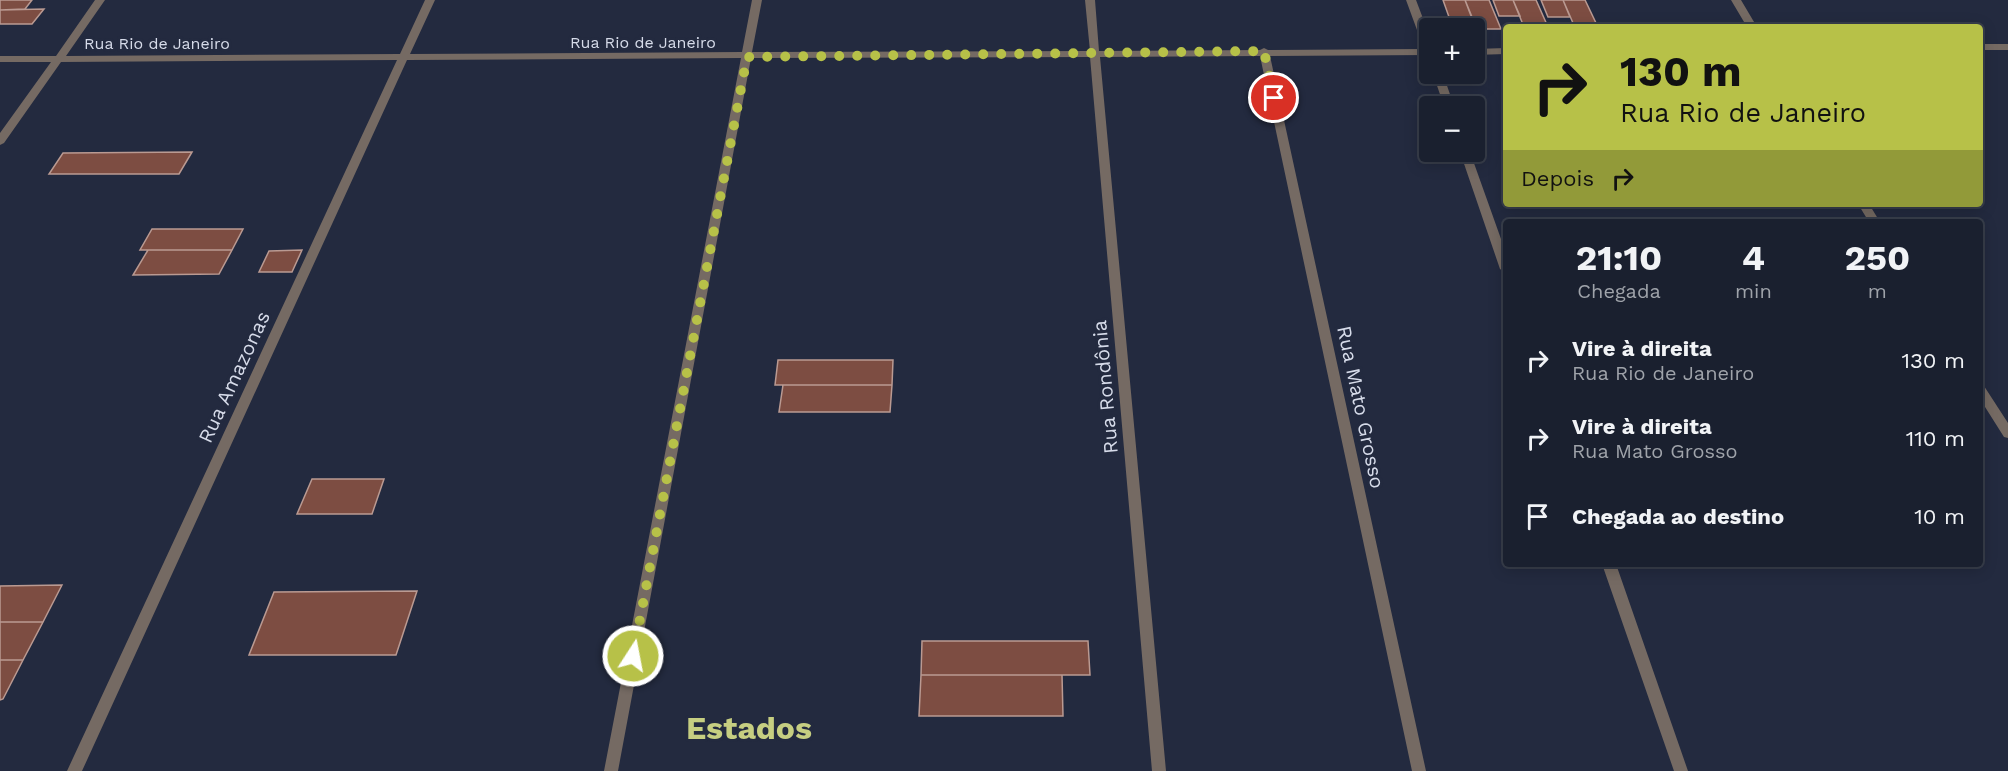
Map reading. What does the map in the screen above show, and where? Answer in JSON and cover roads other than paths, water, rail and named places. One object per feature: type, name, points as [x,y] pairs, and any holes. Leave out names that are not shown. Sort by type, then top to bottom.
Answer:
[{"type":"street","points":[[0,141],[100,0]]},
{"type":"street","name":"Rua Amazonas","points":[[74,771],[430,0]]},
{"type":"street","points":[[611,771],[757,0]]},
{"type":"street","name":"Rua Rondônia","points":[[1090,0],[1159,771]]},
{"type":"street","points":[[1411,0],[1419,21]]},
{"type":"street","points":[[1736,0],[1750,24]]},
{"type":"street","points":[[1983,47],[2008,47]]},
{"type":"street","name":"Rua Mato Grosso","points":[[1264,51],[1419,771]]},
{"type":"street","name":"Rua Rio de Janeiro","points":[[0,59],[747,57],[1095,52],[1419,51]]},
{"type":"street","points":[[1485,52],[1503,51]]},
{"type":"street","points":[[1469,162],[1503,260]]},
{"type":"street","points":[[1983,394],[2008,434]]},
{"type":"street","points":[[1610,567],[1681,771]]},
{"type":"district","name":"Estados","points":[[749,728]]}]
